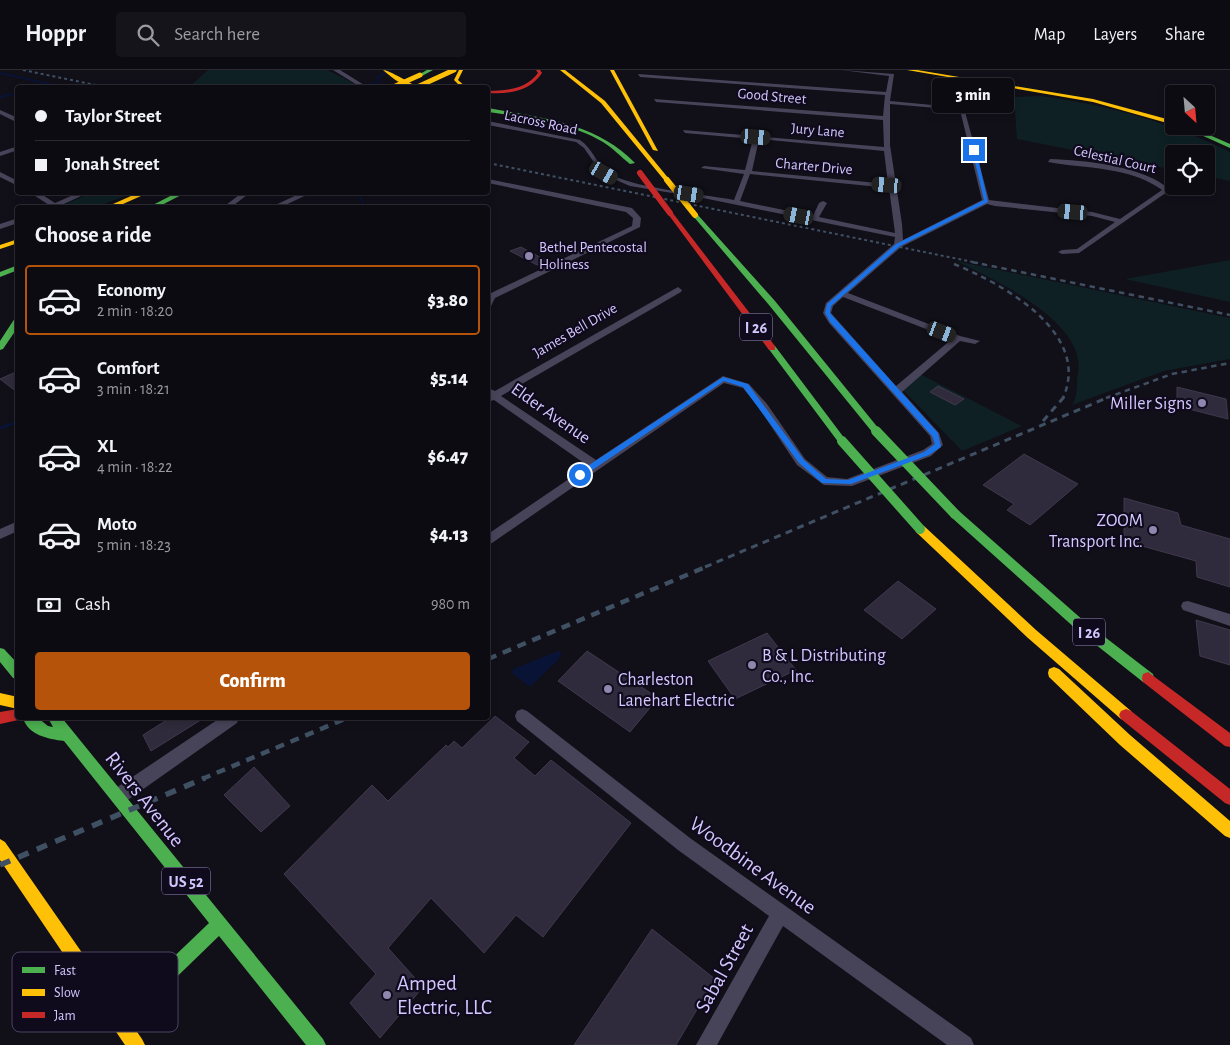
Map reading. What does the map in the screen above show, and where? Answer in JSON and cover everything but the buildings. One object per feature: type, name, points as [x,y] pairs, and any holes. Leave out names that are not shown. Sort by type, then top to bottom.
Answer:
[{"type":"main road","points":[[385,70],[410,85]]},
{"type":"main road","points":[[422,85],[454,70]]},
{"type":"main road","points":[[461,70],[456,80],[462,85]]},
{"type":"main road","points":[[490,92],[511,91],[527,86],[537,79],[540,73],[538,70]]},
{"type":"main road","points":[[548,70],[579,94],[593,109]]},
{"type":"main road","points":[[562,70],[602,102],[673,181]]},
{"type":"main road","points":[[602,70],[626,97]]},
{"type":"main road","points":[[612,70],[673,181]]},
{"type":"main road","points":[[909,70],[1080,98],[1127,108],[1165,119]]},
{"type":"main road","points":[[398,85],[427,72]]},
{"type":"main road","points":[[490,103],[550,116],[578,125],[608,140],[621,154]]},
{"type":"main road","points":[[490,110],[576,129],[599,138],[632,163]]},
{"type":"main road","name":"I 26","points":[[610,130],[640,174],[842,441],[920,528],[976,584],[1082,678],[1176,757],[1230,798]]},
{"type":"main road","points":[[1205,135],[1230,146]]},
{"type":"main road","name":"I 26","points":[[673,181],[695,215],[772,303],[876,431],[955,514],[1080,625],[1230,741]]},
{"type":"main road","points":[[115,205],[140,195]]},
{"type":"main road","points":[[123,205],[145,195]]},
{"type":"main road","points":[[157,205],[177,195]]},
{"type":"main road","points":[[0,247],[15,242]]},
{"type":"main road","points":[[0,259],[15,252]]},
{"type":"main road","points":[[0,275],[15,268]]},
{"type":"main road","points":[[0,347],[15,324]]},
{"type":"main road","points":[[976,584],[1007,625],[1027,646]]},
{"type":"main road","points":[[0,653],[15,667]]},
{"type":"main road","points":[[1047,666],[1125,740],[1230,831]]},
{"type":"main road","points":[[1157,686],[1230,736]]},
{"type":"main road","points":[[0,698],[15,702]]},
{"type":"main road","points":[[0,718],[15,716]]},
{"type":"main road","points":[[32,720],[46,732],[70,736]]},
{"type":"main road","name":"Rivers Avenue","points":[[56,720],[119,796],[317,1045]]},
{"type":"main road","points":[[0,847],[72,952]]},
{"type":"main road","points":[[178,964],[220,923]]},
{"type":"main road","points":[[127,1032],[136,1045]]},
{"type":"street","points":[[336,70],[362,85]]},
{"type":"street","points":[[844,70],[892,76],[887,98],[886,118],[899,241]]},
{"type":"street","points":[[640,74],[887,98],[962,110],[986,201]]},
{"type":"street","name":"Good Street","points":[[656,100],[886,118]]},
{"type":"street","points":[[1,113],[9,111]]},
{"type":"street","points":[[1,113],[15,120]]},
{"type":"street","name":"Lacross Road","points":[[490,124],[578,141],[586,148],[604,173],[632,185],[815,219],[899,241]]},
{"type":"street","name":"Jury Lane","points":[[685,131],[888,149]]},
{"type":"street","points":[[736,203],[748,172],[756,137]]},
{"type":"street","points":[[0,154],[15,149]]},
{"type":"street","name":"Celestial Court","points":[[1050,161],[1066,161],[1137,175],[1157,182],[1167,190],[1079,251],[1062,252]]},
{"type":"street","name":"Charter Drive","points":[[704,168],[892,186]]},
{"type":"street","points":[[0,174],[15,182]]},
{"type":"street","points":[[490,181],[629,210],[637,218],[636,227],[492,296],[490,300]]},
{"type":"street","points":[[36,195],[50,205]]},
{"type":"street","points":[[54,205],[79,195]]},
{"type":"street","points":[[229,205],[244,195]]},
{"type":"street","points":[[279,205],[303,195]]},
{"type":"street","points":[[490,539],[595,464],[723,379],[746,386],[811,472],[824,481],[848,483],[927,453],[938,445],[935,435],[832,321],[827,313],[829,305],[899,241],[986,201],[995,204],[1092,214],[1122,222]]},
{"type":"street","points":[[815,219],[823,203]]},
{"type":"street","points":[[0,227],[15,221]]},
{"type":"street","name":"James Bell Drive","points":[[490,395],[678,290]]},
{"type":"street","points":[[842,294],[958,338],[975,341]]},
{"type":"street","points":[[897,391],[958,338]]},
{"type":"street","name":"Elder Avenue","points":[[490,395],[595,464]]},
{"type":"street","points":[[0,534],[15,526]]},
{"type":"street","points":[[1188,606],[1230,620]]},
{"type":"street","name":"Woodbine Avenue","points":[[522,716],[684,844],[964,1045]]},
{"type":"street","points":[[119,796],[229,720]]},
{"type":"street","name":"Sabal Street","points":[[706,1045],[781,913]]},
{"type":"shaded area","points":[[208,70],[327,70],[357,85],[191,85]]},
{"type":"shaded area","points":[[1041,96],[1090,104],[1161,123],[1165,125],[1165,135],[1192,135],[1207,141],[1230,152],[1230,181],[1215,178],[1215,145],[1165,145],[1165,168],[1017,139],[1014,97]]},
{"type":"shaded area","points":[[87,195],[128,195],[101,205],[63,205]]},
{"type":"shaded area","points":[[1230,260],[1230,302],[1125,279]]},
{"type":"shaded area","points":[[956,261],[1230,318],[1230,359],[1164,371],[1072,405],[1076,392],[1078,360],[1073,344],[1061,328],[1028,300],[989,277]]},
{"type":"shaded area","points":[[918,373],[1022,426],[962,451],[901,388]]},
{"type":"water","points":[[558,651],[562,653],[558,660],[530,687],[512,673],[513,669]]},
{"type":"waterway","points":[[368,85],[380,81],[377,77],[392,70]]},
{"type":"waterway","points":[[0,73],[54,85]]},
{"type":"waterway","points":[[0,97],[15,94]]},
{"type":"waterway","points":[[359,195],[364,205]]},
{"type":"waterway","points":[[0,428],[15,423]]},
{"type":"railway","points":[[23,70],[96,85]]},
{"type":"railway","points":[[490,163],[978,263]]},
{"type":"railway","points":[[972,262],[1230,315]]},
{"type":"railway","points":[[954,264],[996,284],[1018,298],[1038,314],[1054,332],[1065,352],[1069,374],[1063,398]]},
{"type":"railway","points":[[1106,398],[1172,374],[1230,363]]},
{"type":"railway","points":[[1043,421],[1064,397]]},
{"type":"railway","points":[[705,567],[1109,397]]},
{"type":"railway","points":[[490,658],[708,566]]},
{"type":"railway","points":[[202,779],[342,720]]},
{"type":"railway","points":[[0,865],[205,778]]},
{"type":"traffic: fast","points":[[420,75],[431,70]]},
{"type":"traffic: fast","points":[[490,110],[575,127],[605,141],[632,163]]},
{"type":"traffic: fast","points":[[1205,135],[1230,146]]},
{"type":"traffic: fast","points":[[156,205],[178,195]]},
{"type":"traffic: fast","points":[[695,215],[772,303],[876,431]]},
{"type":"traffic: fast","points":[[0,275],[15,268]]},
{"type":"traffic: fast","points":[[0,347],[15,324]]},
{"type":"traffic: fast","points":[[772,348],[842,441]]},
{"type":"traffic: fast","points":[[876,431],[955,514]]},
{"type":"traffic: fast","points":[[842,441],[920,529]]},
{"type":"traffic: fast","points":[[955,514],[1080,625],[1148,678]]},
{"type":"traffic: fast","points":[[0,653],[15,670]]},
{"type":"traffic: fast","points":[[31,720],[45,732],[70,736]]},
{"type":"traffic: fast","points":[[56,720],[317,1045]]},
{"type":"traffic: fast","points":[[178,964],[220,923]]},
{"type":"traffic: slow","points":[[385,70],[410,85]]},
{"type":"traffic: slow","points":[[422,85],[454,70]]},
{"type":"traffic: slow","points":[[461,70],[456,80],[462,85]]},
{"type":"traffic: slow","points":[[562,70],[603,102],[667,180]]},
{"type":"traffic: slow","points":[[612,70],[656,150]]},
{"type":"traffic: slow","points":[[909,70],[1093,101],[1165,121]]},
{"type":"traffic: slow","points":[[398,85],[420,75]]},
{"type":"traffic: slow","points":[[667,180],[695,215]]},
{"type":"traffic: slow","points":[[114,205],[140,195]]},
{"type":"traffic: slow","points":[[0,247],[15,242]]},
{"type":"traffic: slow","points":[[920,529],[1032,634],[1126,715]]},
{"type":"traffic: slow","points":[[1054,673],[1125,740],[1230,831]]},
{"type":"traffic: slow","points":[[0,699],[15,702]]},
{"type":"traffic: slow","points":[[0,847],[72,952]]},
{"type":"traffic: slow","points":[[127,1032],[136,1045]]},
{"type":"traffic: jam","points":[[490,92],[517,90],[524,87],[530,84],[540,73],[538,70]]},
{"type":"traffic: jam","points":[[640,173],[670,213]]},
{"type":"traffic: jam","points":[[670,213],[772,348]]},
{"type":"traffic: jam","points":[[1148,678],[1230,741]]},
{"type":"traffic: jam","points":[[1126,715],[1230,798]]},
{"type":"traffic: jam","points":[[0,718],[15,716]]},
{"type":"place","name":"Bethel Pentecostal Holiness","points":[[529,256]]},
{"type":"place","name":"Miller Signs","points":[[1202,403]]},
{"type":"place","name":"ZOOM Transport Inc.","points":[[1153,530]]},
{"type":"place","name":"B & L Distributing Co., Inc.","points":[[752,665]]},
{"type":"place","name":"Charleston Lanehart Electric","points":[[608,689]]},
{"type":"place","name":"Amped Electric, LLC","points":[[387,995]]},
{"type":"route","points":[[580,475],[723,379],[746,386],[763,406],[801,462],[824,481],[848,483],[927,453],[938,445],[935,435],[832,321],[827,313],[829,305],[898,245],[986,201],[974,150]]}]
